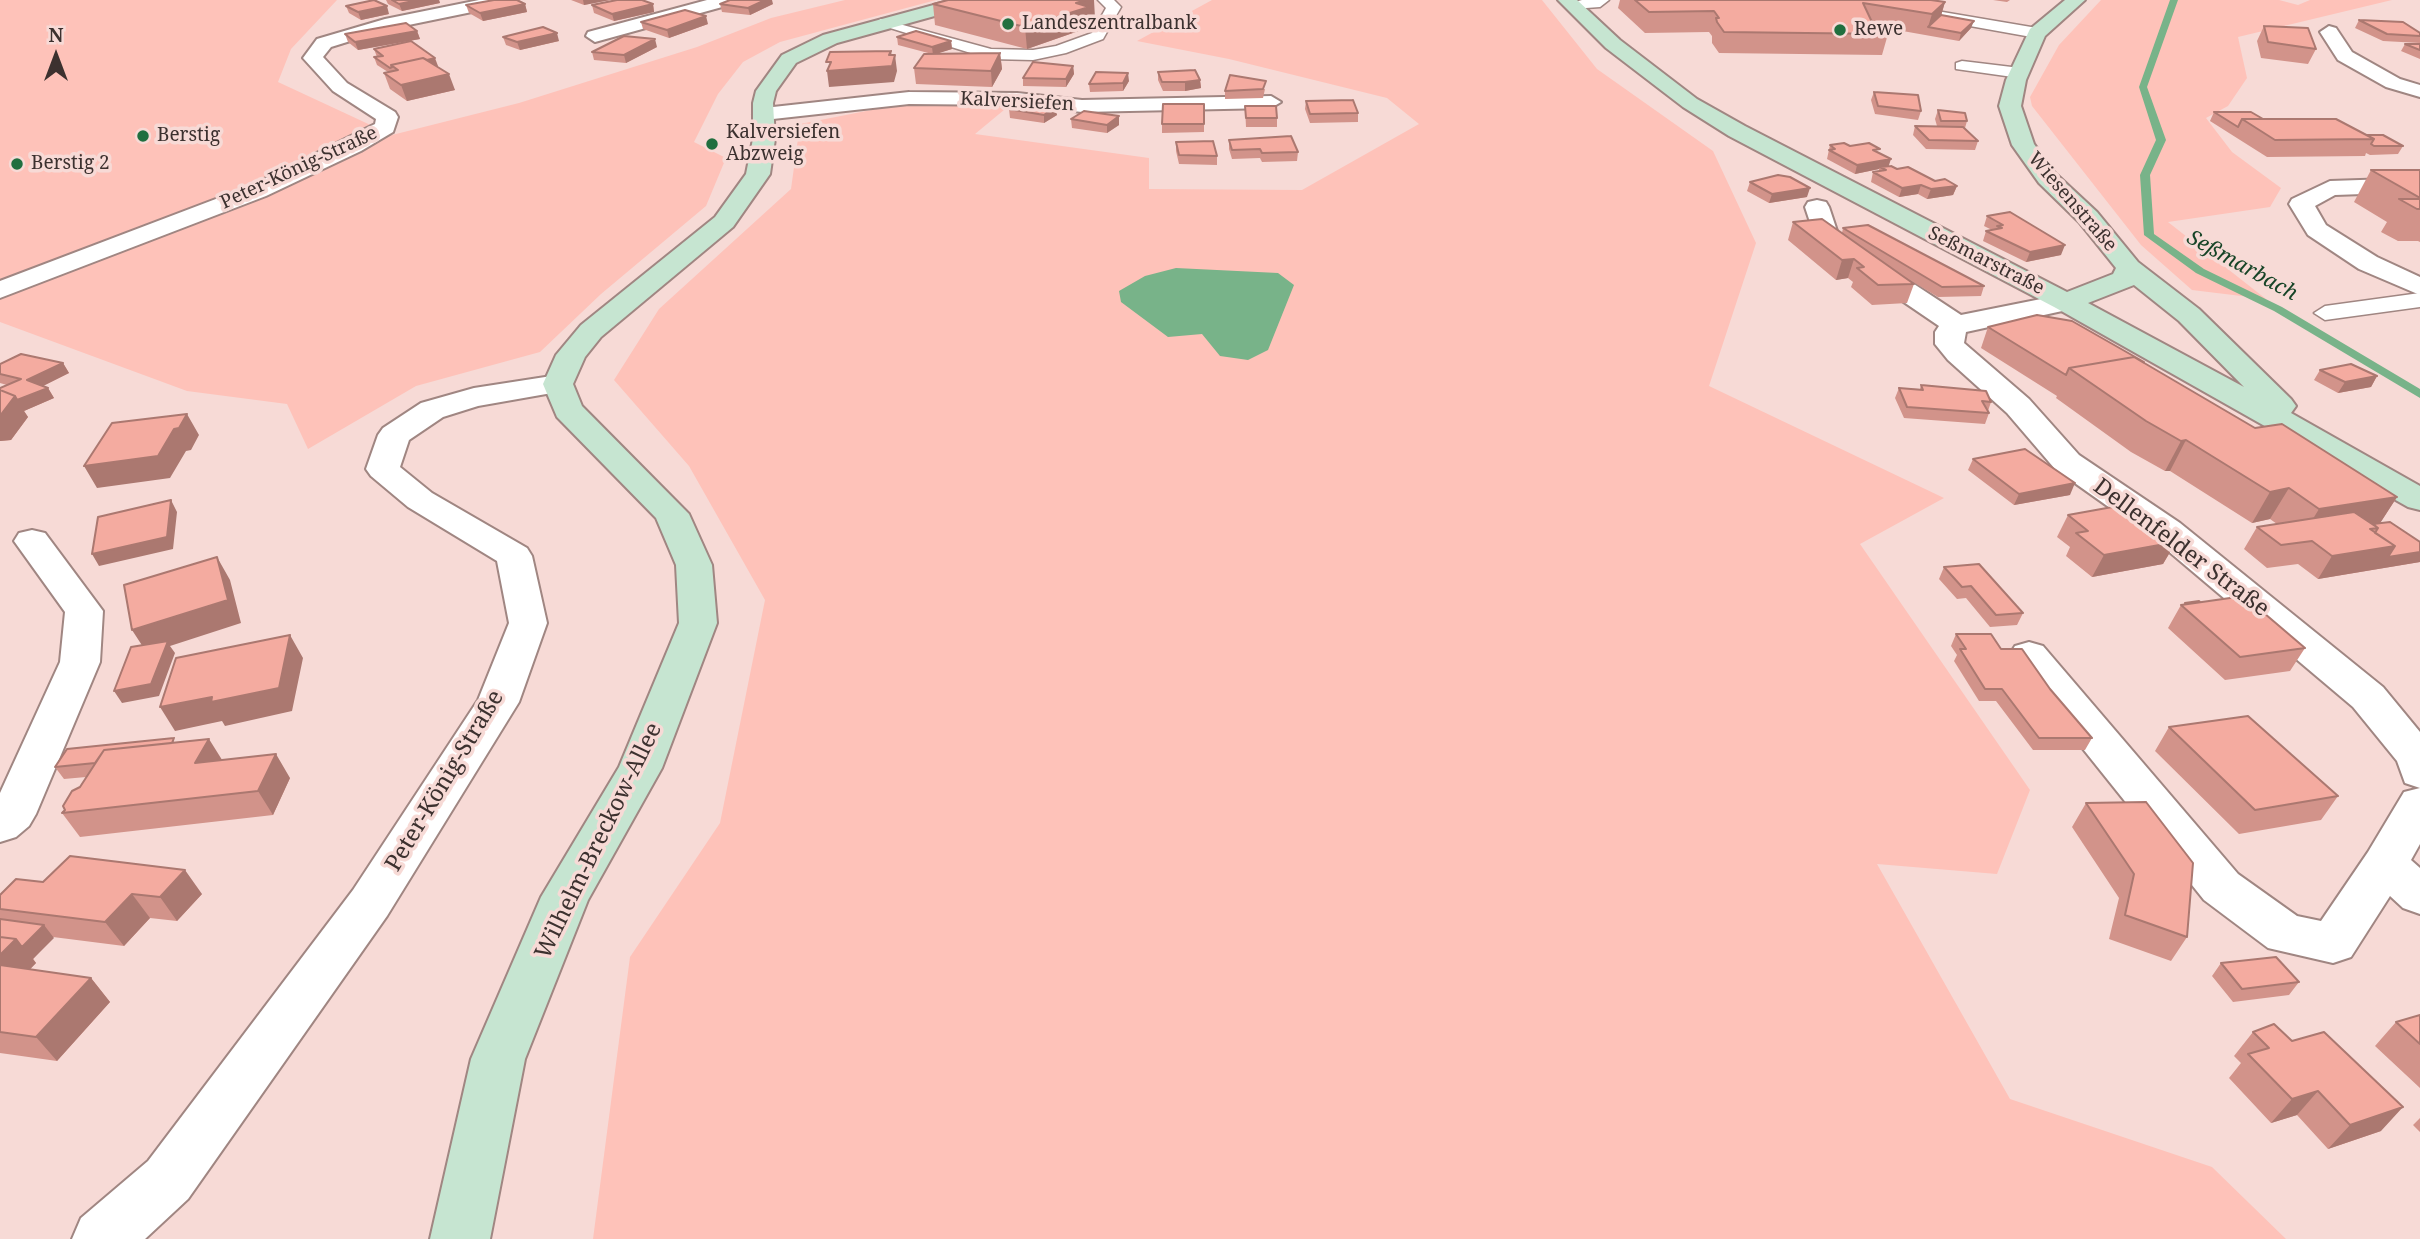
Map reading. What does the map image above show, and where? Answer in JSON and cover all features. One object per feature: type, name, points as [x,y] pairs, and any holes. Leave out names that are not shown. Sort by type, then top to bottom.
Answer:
[{"type":"street","name":"Peter-König-Straße","points":[[0,290],[258,191],[353,146],[385,127],[387,117],[340,88],[313,58],[324,43],[385,24],[506,0]]},
{"type":"street","points":[[595,36],[727,0]]},
{"type":"street","points":[[558,384],[571,355],[591,331],[724,222],[758,174],[766,90],[789,59],[830,39],[972,0]]},
{"type":"street","name":"Wiesenstraße","points":[[2066,302],[2125,279],[2129,268],[2088,217],[2047,178],[2023,145],[2010,106],[2037,33],[2076,0]]},
{"type":"street","name":"Seßmarstraße","points":[[1570,2],[1613,44],[1690,103],[1725,124],[2066,302],[2305,433],[2420,500]]},
{"type":"street","points":[[2329,32],[2345,56],[2393,83],[2420,91]]},
{"type":"street","name":"Kalversiefen","points":[[764,114],[909,98],[1017,99],[1082,106],[1271,102]]},
{"type":"street","points":[[2420,185],[2330,188],[2301,204],[2317,230],[2368,264],[2420,286]]},
{"type":"street","points":[[1817,208],[1826,237],[1956,325],[2066,302]]},
{"type":"street","points":[[2129,268],[2189,315],[2305,433]]},
{"type":"street","name":"Dellenfelder Straße","points":[[1956,325],[1948,332],[1950,344],[1958,354],[2018,406],[2067,462],[2167,531],[2368,696],[2418,758],[2420,772]]},
{"type":"street","name":"Peter-König-Straße","points":[[102,1239],[168,1180],[370,903],[498,702],[528,624],[514,556],[420,500],[383,469],[394,435],[432,410],[474,397],[558,384]]},
{"type":"street","name":"Wilhelm-Breckow-Allee","points":[[460,1239],[498,1059],[565,897],[640,768],[698,624],[694,565],[672,514],[568,410],[558,384]]},
{"type":"street","points":[[0,825],[13,814],[79,662],[84,611],[32,541]]},
{"type":"street","points":[[2029,655],[2221,887],[2285,934],[2333,943],[2385,865],[2420,804]]},
{"type":"street","points":[[2385,865],[2420,895]]},
{"type":"lane","points":[[881,23],[990,54],[1033,55],[1060,50],[1098,36],[1114,7],[1105,0]]},
{"type":"lane","points":[[1570,2],[1600,3],[1602,0]]},
{"type":"lane","points":[[1847,0],[2037,33]]},
{"type":"lane","points":[[1962,66],[2020,73]]},
{"type":"lane","points":[[2325,313],[2420,300]]},
{"type":"shaded area","points":[[0,0],[337,0],[291,49],[278,82],[392,135],[519,103],[697,47],[771,18],[845,0],[936,0],[780,42],[743,62],[718,94],[694,142],[726,158],[706,206],[601,294],[540,352],[416,386],[308,449],[287,404],[187,391],[0,322]]},
{"type":"shaded area","points":[[1212,0],[1542,0],[1597,69],[1713,151],[1756,243],[1709,386],[1944,498],[1860,544],[2030,790],[1997,874],[1877,864],[2010,1099],[2212,1167],[2286,1239],[593,1239],[630,957],[720,823],[765,600],[689,466],[614,380],[659,309],[791,189],[800,124],[907,103],[1010,105],[975,134],[1149,158],[1149,189],[1302,190],[1419,124],[1387,98],[1229,59],[1137,41]]},
{"type":"shaded area","points":[[2101,0],[2279,0],[2298,5],[2310,0],[2392,0],[2238,37],[2247,78],[2228,106],[2206,118],[2232,152],[2281,188],[2270,207],[2168,222],[2266,299],[2192,290],[2141,245],[2032,106],[2030,97],[2059,45]]},
{"type":"shaded area","points":[[1176,268],[1278,273],[1294,285],[1268,350],[1248,360],[1220,356],[1202,334],[1168,337],[1121,302],[1119,291],[1145,276]]},
{"type":"building","points":[[374,0],[387,6],[358,12],[346,6]]},
{"type":"building","points":[[392,0],[418,0],[399,4]]},
{"type":"building","points":[[494,0],[517,0],[525,4],[480,13],[466,5]]},
{"type":"building","points":[[617,0],[642,0],[653,4],[612,14],[592,5]]},
{"type":"building","points":[[730,0],[765,0],[748,8],[720,4]]},
{"type":"building","points":[[948,0],[1086,0],[1076,3],[1089,7],[1025,27],[933,4]]},
{"type":"building","points":[[1635,0],[1945,2],[1932,14],[1863,3],[1871,20],[1888,34],[1724,32],[1714,11],[1649,12]]},
{"type":"building","points":[[685,10],[706,16],[667,30],[641,22]]},
{"type":"building","points":[[1941,15],[1974,21],[1961,33],[1928,27]]},
{"type":"building","points":[[2359,20],[2403,22],[2420,33],[2420,36],[2387,34]]},
{"type":"building","points":[[406,23],[417,31],[355,42],[345,34]]},
{"type":"building","points":[[2264,26],[2308,28],[2316,49],[2268,42]]},
{"type":"building","points":[[543,27],[557,33],[517,42],[503,37]]},
{"type":"building","points":[[916,31],[951,41],[932,47],[897,37]]},
{"type":"building","points":[[624,36],[655,39],[624,55],[592,52]]},
{"type":"building","points":[[411,41],[435,58],[391,65],[390,68],[374,57],[383,56],[374,49]]},
{"type":"building","points":[[2405,44],[2420,44],[2420,50]]},
{"type":"building","points":[[891,51],[889,55],[895,55],[892,66],[827,71],[831,62],[826,62],[830,52]]},
{"type":"building","points":[[1000,53],[991,71],[914,68],[924,54]]},
{"type":"building","points":[[423,58],[449,74],[401,85],[384,73],[398,70],[391,65]]},
{"type":"building","points":[[1033,62],[1073,66],[1066,79],[1023,78]]},
{"type":"building","points":[[1195,70],[1200,80],[1185,82],[1162,82],[1158,72]]},
{"type":"building","points":[[1096,72],[1128,73],[1123,83],[1089,84]]},
{"type":"building","points":[[1230,75],[1266,81],[1263,89],[1225,91]]},
{"type":"building","points":[[1874,92],[1918,95],[1921,111],[1878,106]]},
{"type":"building","points":[[1353,100],[1358,113],[1310,114],[1306,101]]},
{"type":"building","points":[[1022,101],[1056,106],[1044,115],[1009,109]]},
{"type":"building","points":[[1163,104],[1204,104],[1204,124],[1162,124]]},
{"type":"building","points":[[1245,106],[1276,106],[1277,118],[1246,118]]},
{"type":"building","points":[[1938,110],[1965,113],[1967,121],[1941,121]]},
{"type":"building","points":[[1084,111],[1119,116],[1107,125],[1071,119]]},
{"type":"building","points":[[2214,112],[2251,112],[2263,119],[2242,119],[2238,127]]},
{"type":"building","points":[[2242,119],[2336,119],[2374,139],[2275,140]]},
{"type":"building","points":[[1915,126],[1963,127],[1978,141],[1929,140]]},
{"type":"building","points":[[2367,135],[2383,135],[2403,146],[2374,146],[2371,144],[2374,139]]},
{"type":"building","points":[[1291,136],[1298,152],[1232,150],[1229,140]]},
{"type":"building","points":[[1213,141],[1217,156],[1179,155],[1176,142]]},
{"type":"building","points":[[1844,143],[1850,146],[1869,143],[1880,149],[1873,150],[1891,159],[1857,165],[1829,150],[1835,149],[1830,145]]},
{"type":"building","points":[[1891,166],[1897,169],[1908,167],[1935,181],[1945,179],[1957,186],[1931,189],[1921,185],[1902,188],[1873,172],[1886,170],[1880,167]]},
{"type":"building","points":[[2371,170],[2420,170],[2420,198]]},
{"type":"building","points":[[1778,175],[1790,177],[1810,188],[1772,194],[1750,182]]},
{"type":"building","points":[[2399,199],[2420,199],[2420,209],[2417,209]]},
{"type":"building","points":[[2010,212],[2065,245],[2030,252],[1986,231],[2002,228],[1997,226],[2003,225],[1987,216]]},
{"type":"building","points":[[1822,219],[1914,284],[1878,285],[1857,268],[1864,267],[1854,259],[1842,260],[1793,222]]},
{"type":"building","points":[[1868,225],[1984,286],[1942,287],[1843,228]]},
{"type":"building","points":[[2037,315],[2072,321],[2144,362],[2144,363],[2134,357],[2069,368],[2066,375],[1988,327]]},
{"type":"building","points":[[21,354],[63,363],[27,380],[48,388],[17,400],[15,396],[0,388],[21,379],[0,374],[0,364]]},
{"type":"building","points":[[2134,357],[2255,428],[2282,424],[2397,497],[2319,509],[2289,488],[2270,492],[2186,440],[2181,441],[2146,421],[2069,368]]},
{"type":"building","points":[[2351,364],[2377,376],[2345,382],[2320,370]]},
{"type":"building","points":[[1921,385],[1986,391],[1991,402],[1982,401],[1989,413],[1907,407],[1899,388],[1923,390]]},
{"type":"building","points":[[0,390],[15,396],[0,416]]},
{"type":"building","points":[[187,414],[179,428],[174,429],[158,456],[84,466],[112,423]]},
{"type":"building","points":[[2025,449],[2075,483],[2019,494],[1973,459]]},
{"type":"building","points":[[171,500],[167,537],[92,554],[98,517]]},
{"type":"building","points":[[2129,504],[2176,542],[2104,555],[2076,533],[2088,531],[2068,515]]},
{"type":"building","points":[[2354,512],[2378,528],[2370,529],[2395,546],[2332,556],[2312,541],[2281,545],[2257,527]]},
{"type":"building","points":[[2390,522],[2420,542],[2420,552],[2388,557],[2395,546],[2375,533],[2378,528],[2373,524]]},
{"type":"building","points":[[217,557],[228,600],[132,630],[124,585]]},
{"type":"building","points":[[1979,564],[2023,613],[1996,615],[1971,586],[1962,587],[1944,567]]},
{"type":"building","points":[[2244,596],[2305,648],[2240,657],[2181,605]]},
{"type":"building","points":[[1956,634],[1991,634],[2001,649],[2022,649],[2050,689],[2092,738],[2039,738],[2002,689],[1985,689],[1960,649],[1966,649]]},
{"type":"building","points":[[290,635],[279,688],[211,702],[212,697],[160,707],[176,658]]},
{"type":"building","points":[[168,641],[151,684],[114,691],[131,647]]},
{"type":"building","points":[[2248,716],[2338,796],[2255,810],[2169,727]]},
{"type":"building","points":[[174,738],[172,743],[104,750],[95,763],[55,767],[67,749]]},
{"type":"building","points":[[209,739],[195,763],[276,754],[258,791],[62,813],[72,791],[80,787],[104,750]]},
{"type":"building","points":[[2146,802],[2193,863],[2187,937],[2125,915],[2134,874],[2086,803]]},
{"type":"building","points":[[70,856],[185,870],[160,897],[132,894],[105,922],[0,909],[0,895],[16,879],[43,882]]},
{"type":"building","points":[[0,919],[44,925],[22,947],[16,939],[0,937]]},
{"type":"building","points":[[0,937],[16,939],[0,955]]},
{"type":"building","points":[[2276,957],[2299,982],[2242,989],[2221,963]]},
{"type":"building","points":[[0,965],[91,978],[36,1037],[0,1032]]},
{"type":"building","points":[[2420,1015],[2420,1044],[2396,1022]]},
{"type":"building","points":[[2274,1024],[2292,1041],[2324,1032],[2403,1107],[2350,1125],[2318,1091],[2292,1099],[2248,1054],[2269,1048],[2253,1032]]},
{"type":"waterway","name":"Seßmarbach","points":[[2174,0],[2143,87],[2161,140],[2145,175],[2149,235],[2200,271],[2278,309],[2420,394]]},
{"type":"place","name":"Landeszentralbank","points":[[1008,24]]},
{"type":"place","name":"Rewe","points":[[1840,30]]},
{"type":"place","name":"Berstig","points":[[143,136]]},
{"type":"place","name":"Kalversiefen Abzweig","points":[[712,144]]},
{"type":"place","name":"Berstig 2","points":[[17,164]]}]
